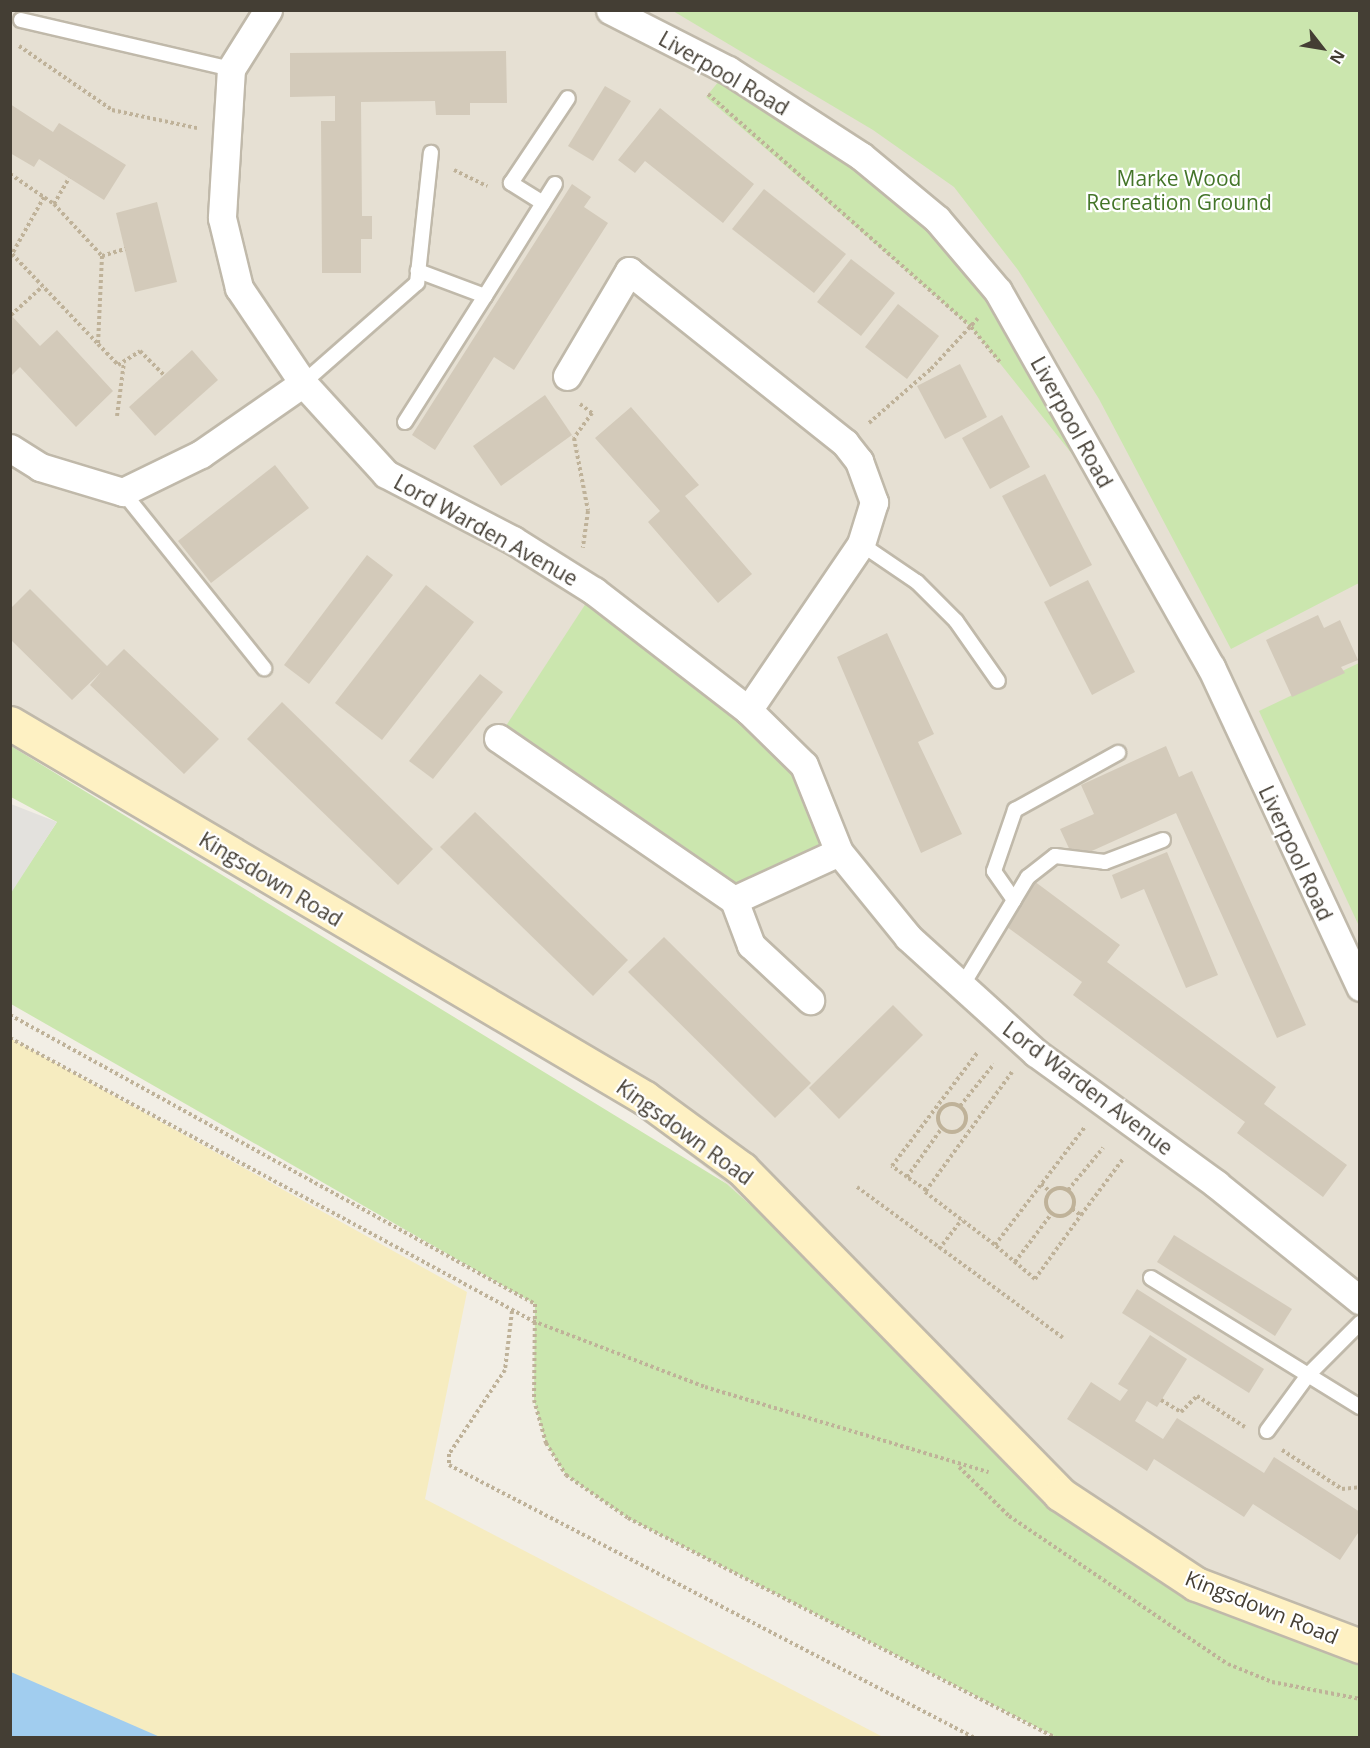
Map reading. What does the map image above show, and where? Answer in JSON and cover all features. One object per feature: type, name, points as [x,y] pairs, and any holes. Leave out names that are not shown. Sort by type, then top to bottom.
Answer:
[{"type":"street","name":"Lord Warden Avenue","points":[[268,10],[231,69],[222,218],[239,288],[303,383],[386,474],[551,564],[748,710],[804,765],[839,852],[908,937],[1030,1048],[1216,1184],[1359,1300]]},
{"type":"street","name":"Liverpool Road","points":[[610,10],[728,70],[861,156],[937,219],[998,291],[1211,667],[1359,987]]},
{"type":"street","points":[[567,376],[629,271],[845,443],[874,502],[861,544],[748,710]]},
{"type":"street","points":[[10,448],[40,467],[123,492],[201,454],[303,383]]},
{"type":"street","name":"Kingsdown Road","points":[[10,723],[645,1098],[742,1169],[784,1209],[1060,1494],[1196,1584],[1359,1646]]},
{"type":"street","points":[[498,738],[734,900],[751,945],[810,1000]]},
{"type":"street","points":[[734,900],[839,852]]},
{"type":"lane","points":[[21,20],[231,69]]},
{"type":"lane","points":[[543,203],[511,183],[568,98]]},
{"type":"lane","points":[[303,383],[417,283],[430,159]]},
{"type":"lane","points":[[405,422],[555,184]]},
{"type":"lane","points":[[418,271],[485,296]]},
{"type":"lane","points":[[123,492],[264,668]]},
{"type":"lane","points":[[861,544],[917,582],[956,621],[998,681]]},
{"type":"lane","points":[[1014,900],[994,871],[1000,840],[1015,810],[1118,753]]},
{"type":"lane","points":[[962,986],[1028,877],[1055,856],[1105,862],[1163,840]]},
{"type":"lane","points":[[1151,1278],[1359,1407]]},
{"type":"lane","points":[[1267,1431],[1308,1375],[1359,1323]]},
{"type":"path","points":[[18,44],[112,110],[227,134]]},
{"type":"path","points":[[728,70],[706,97],[971,327],[1008,372]]},
{"type":"path","points":[[430,159],[466,172],[495,191],[511,183]]},
{"type":"path","points":[[10,174],[54,204],[102,256],[98,344]]},
{"type":"path","points":[[54,204],[69,178]]},
{"type":"path","points":[[44,197],[12,254],[118,365],[140,351],[164,375]]},
{"type":"path","points":[[102,256],[124,249]]},
{"type":"path","points":[[11,315],[43,286]]},
{"type":"path","points":[[845,443],[971,327],[998,291]]},
{"type":"path","points":[[117,416],[124,362]]},
{"type":"path","points":[[551,564],[560,557],[582,555],[588,511],[574,438],[592,413],[568,395],[567,376]]},
{"type":"path","points":[[10,1015],[535,1304],[533,1321],[534,1400],[546,1443],[566,1475],[628,1518],[1056,1737]]},
{"type":"path","points":[[10,1038],[533,1321],[705,1387],[958,1466],[1009,1516],[1228,1664],[1272,1682],[1359,1699]]},
{"type":"path","points":[[926,1190],[1030,1048]]},
{"type":"path","points":[[978,1052],[934,1104],[892,1166],[926,1190],[1035,1279],[1123,1160]]},
{"type":"path","points":[[934,1104],[941,1109],[960,1106],[994,1064]]},
{"type":"path","points":[[995,1245],[1103,1102]]},
{"type":"path","points":[[960,1106],[963,1126],[969,1131]]},
{"type":"path","points":[[907,1177],[942,1128],[941,1109]]},
{"type":"path","points":[[942,1128],[951,1132],[963,1126]]},
{"type":"path","points":[[1041,1184],[1052,1192],[1068,1190],[1103,1148]]},
{"type":"path","points":[[857,1187],[1063,1338]]},
{"type":"path","points":[[1068,1190],[1072,1209],[1081,1215]]},
{"type":"path","points":[[1052,1192],[1047,1200],[1052,1213]]},
{"type":"path","points":[[1052,1213],[1065,1215],[1072,1209]]},
{"type":"path","points":[[1015,1262],[1052,1213]]},
{"type":"path","points":[[939,1249],[962,1220]]},
{"type":"path","points":[[512,1311],[505,1370],[449,1454],[449,1465],[975,1737]]},
{"type":"shaded area","points":[[10,11],[1359,11],[1359,1646],[1124,1541],[727,1184],[533,1034],[11,723]]},
{"type":"shaded area","points":[[11,804],[57,822],[11,893]]},
{"type":"green space","name":"Marke Wood Recreation Ground","points":[[673,11],[1359,11],[1359,583],[1231,649],[1099,399],[1018,270],[954,187],[873,130]]},
{"type":"green space","points":[[728,70],[861,156],[998,291],[1084,469],[971,327],[706,97]]},
{"type":"green space","points":[[594,591],[778,737],[839,852],[734,900],[498,738]]},
{"type":"green space","points":[[1359,663],[1359,926],[1259,711]]},
{"type":"green space","points":[[11,746],[727,1184],[1124,1541],[1359,1646],[1359,1737],[1056,1737],[628,1518],[566,1475],[546,1443],[534,1400],[535,1304],[11,1004],[10,893],[57,822],[11,797]]},
{"type":"sand","points":[[10,1038],[467,1292],[425,1499],[883,1737],[11,1737]]},
{"type":"water","points":[[11,1672],[160,1737],[11,1737]]},
{"type":"building","points":[[506,51],[507,103],[470,103],[470,115],[436,115],[435,101],[361,102],[362,216],[372,216],[372,239],[361,239],[361,273],[322,273],[321,121],[335,121],[335,96],[290,97],[290,53]]},
{"type":"building","points":[[605,86],[631,101],[593,161],[568,146]]},
{"type":"building","points":[[10,104],[53,132],[59,123],[126,165],[104,200],[39,159],[34,167],[10,153]]},
{"type":"building","points":[[660,108],[754,184],[723,223],[645,161],[635,173],[618,160]]},
{"type":"building","points":[[572,184],[591,197],[584,207],[608,223],[514,370],[494,357],[435,450],[412,435]]},
{"type":"building","points":[[764,189],[846,254],[814,293],[732,229]]},
{"type":"building","points":[[157,202],[177,282],[135,292],[116,213]]},
{"type":"building","points":[[851,259],[895,293],[861,336],[817,302]]},
{"type":"building","points":[[898,304],[939,336],[907,379],[865,347]]},
{"type":"building","points":[[10,314],[40,346],[57,330],[113,391],[76,427],[20,367],[10,377]]},
{"type":"building","points":[[192,350],[218,380],[155,436],[129,407]]},
{"type":"building","points":[[960,364],[987,417],[945,439],[917,386]]},
{"type":"building","points":[[545,395],[572,435],[501,486],[473,446]]},
{"type":"building","points":[[631,407],[699,485],[685,496],[752,574],[718,603],[648,522],[660,511],[595,438]]},
{"type":"building","points":[[1002,415],[1030,467],[990,489],[962,438]]},
{"type":"building","points":[[275,465],[309,508],[211,583],[178,541]]},
{"type":"building","points":[[1045,474],[1092,565],[1050,587],[1002,496]]},
{"type":"building","points":[[367,555],[393,575],[309,684],[284,665]]},
{"type":"building","points":[[1088,580],[1135,672],[1092,695],[1044,602]]},
{"type":"building","points":[[426,585],[474,622],[382,740],[335,703]]},
{"type":"building","points":[[30,589],[107,666],[124,649],[219,739],[184,774],[90,685],[101,672],[72,700],[10,639],[10,609]]},
{"type":"building","points":[[1318,615],[1324,628],[1340,620],[1358,660],[1341,667],[1345,673],[1292,697],[1266,640]]},
{"type":"building","points":[[887,633],[934,734],[918,742],[962,834],[921,853],[837,657]]},
{"type":"building","points":[[480,674],[503,692],[433,779],[409,761]]},
{"type":"building","points":[[282,702],[433,849],[398,885],[247,739]]},
{"type":"building","points":[[1166,746],[1179,777],[1192,771],[1306,1025],[1277,1038],[1176,813],[1074,859],[1060,829],[1094,814],[1081,785]]},
{"type":"building","points":[[475,812],[628,960],[593,996],[440,847]]},
{"type":"building","points":[[1167,852],[1218,975],[1186,988],[1144,889],[1121,899],[1112,875]]},
{"type":"building","points":[[1034,881],[1120,945],[1107,962],[1276,1087],[1264,1104],[1347,1165],[1323,1197],[1237,1133],[1245,1122],[1073,995],[1082,982],[1003,924]]},
{"type":"building","points":[[664,937],[811,1083],[775,1118],[628,972]]},
{"type":"building","points":[[893,1005],[923,1035],[839,1119],[809,1088]]},
{"type":"building","points":[[1174,1235],[1292,1309],[1275,1336],[1157,1262]]},
{"type":"building","points":[[1137,1289],[1264,1369],[1249,1393],[1122,1313]]},
{"type":"building","points":[[1150,1335],[1187,1359],[1157,1407],[1147,1401],[1135,1421],[1163,1439],[1177,1418],[1264,1473],[1274,1457],[1360,1512],[1360,1530],[1340,1560],[1253,1504],[1244,1517],[1154,1459],[1147,1471],[1067,1419],[1091,1382],[1120,1401],[1128,1390],[1118,1384]]}]
